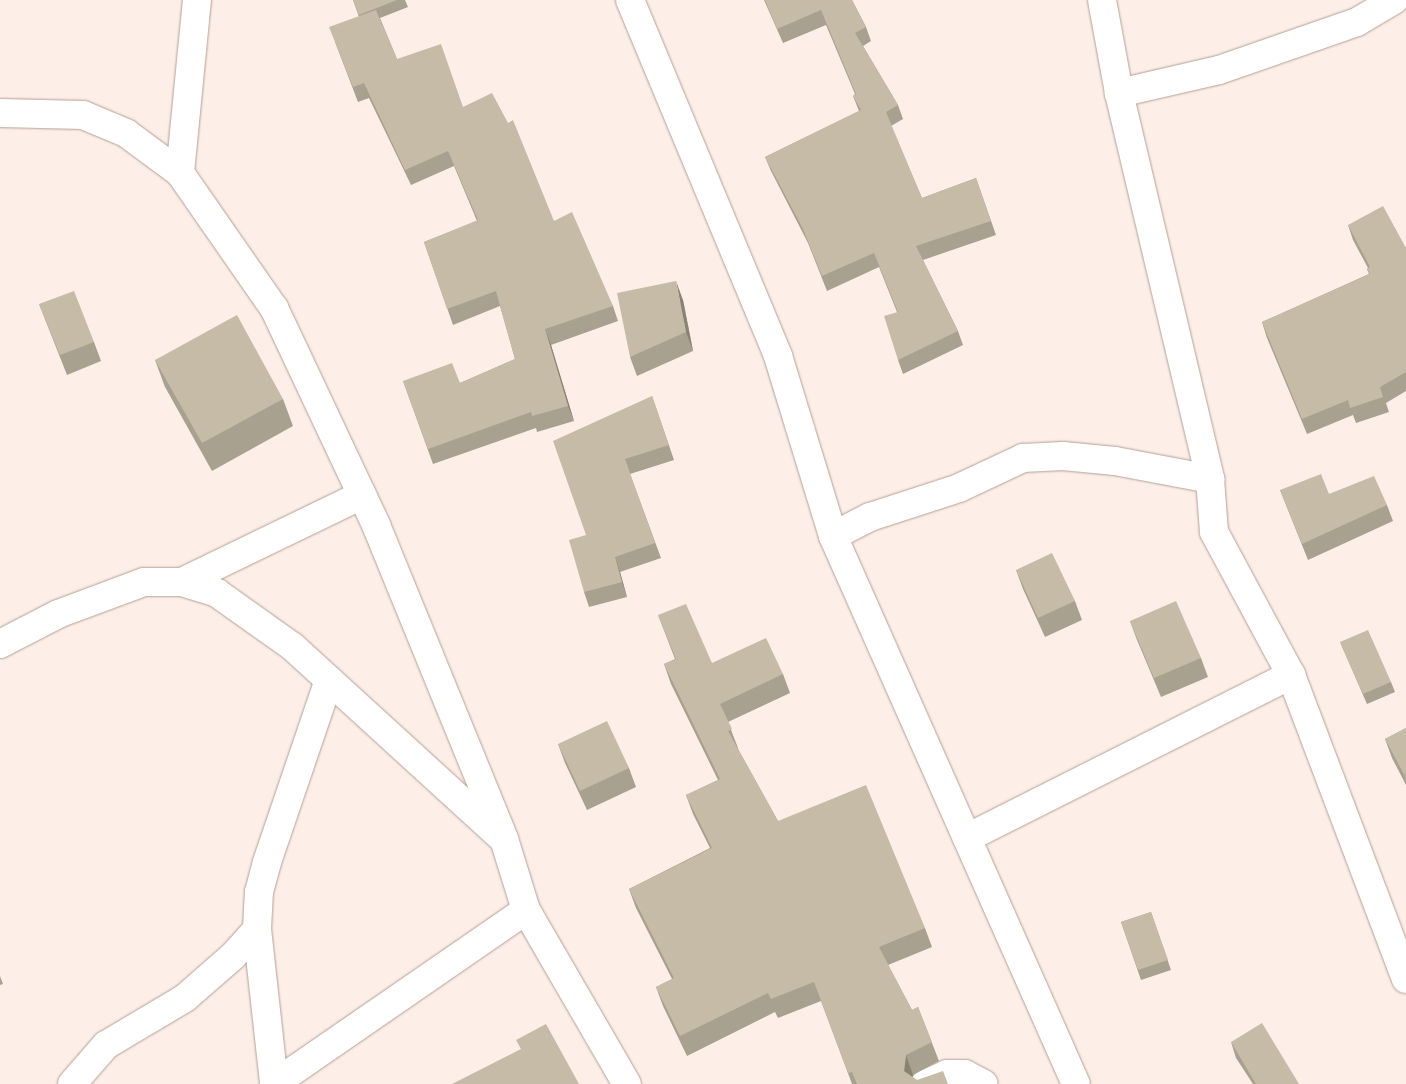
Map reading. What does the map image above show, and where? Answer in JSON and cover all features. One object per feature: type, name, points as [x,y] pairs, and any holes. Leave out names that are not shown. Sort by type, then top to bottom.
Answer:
[{"type":"street","points":[[180,173],[197,0]]},
{"type":"street","points":[[630,0],[778,356],[833,536],[1076,1084]]},
{"type":"street","points":[[1102,0],[1119,93],[1210,478],[1214,532],[1292,675],[1406,979]]},
{"type":"street","points":[[1119,93],[1219,70],[1357,22],[1394,0]]},
{"type":"street","points":[[0,113],[83,115],[126,133],[180,173],[274,308],[362,495],[504,839],[526,910],[627,1084]]},
{"type":"street","points":[[833,536],[870,517],[959,488],[1023,458],[1062,456],[1115,461],[1210,478]]},
{"type":"street","points":[[182,582],[362,495]]},
{"type":"street","points":[[0,644],[58,614],[144,582],[182,582],[217,593],[293,647],[504,839]]},
{"type":"street","points":[[967,838],[1292,675]]},
{"type":"street","points":[[329,680],[267,862],[259,892],[257,929],[274,1084],[526,910]]},
{"type":"street","points":[[72,1084],[106,1045],[185,998],[233,956],[257,929]]},
{"type":"street","points":[[925,1084],[947,1074],[965,1074],[984,1084]]},
{"type":"building","points":[[353,0],[397,0],[359,15]]},
{"type":"building","points":[[765,0],[852,0],[866,27],[855,33],[898,105],[886,112],[922,198],[976,178],[991,221],[916,246],[958,331],[898,360],[884,316],[898,312],[874,253],[822,276],[803,229],[765,157],[861,110],[853,96],[856,94],[821,10],[777,29]]},
{"type":"building","points":[[376,10],[397,59],[441,44],[463,107],[492,93],[508,123],[513,120],[554,221],[572,212],[613,306],[545,329],[568,406],[532,416],[531,412],[428,449],[403,381],[452,363],[460,383],[515,359],[496,291],[447,309],[424,242],[478,220],[448,151],[405,170],[364,83],[353,87],[329,27]]},
{"type":"building","points":[[1383,206],[1406,248],[1406,372],[1380,387],[1383,397],[1350,408],[1348,400],[1302,419],[1262,322],[1370,274],[1367,269],[1370,267],[1348,225]]},
{"type":"building","points":[[676,281],[686,332],[630,357],[617,293]]},
{"type":"building","points":[[74,291],[94,342],[60,355],[39,304]]},
{"type":"building","points":[[237,315],[283,399],[202,443],[155,360]]},
{"type":"building","points":[[652,396],[669,445],[625,459],[655,543],[615,557],[622,582],[584,592],[569,540],[586,535],[553,441]]},
{"type":"building","points":[[1321,474],[1329,494],[1374,476],[1387,505],[1302,544],[1280,490]]},
{"type":"building","points":[[1052,553],[1075,601],[1038,618],[1016,570]]},
{"type":"building","points":[[1176,601],[1201,658],[1154,678],[1130,621]]},
{"type":"building","points":[[686,604],[712,663],[766,638],[783,674],[720,704],[732,729],[728,731],[778,821],[866,785],[925,928],[879,947],[912,1010],[918,1007],[932,1042],[906,1055],[904,1071],[917,1080],[943,1071],[948,1084],[857,1084],[852,1072],[848,1073],[814,982],[771,999],[768,993],[680,1036],[656,987],[674,978],[629,889],[712,848],[686,795],[720,779],[664,664],[676,659],[658,615]]},
{"type":"building","points":[[1368,630],[1391,682],[1363,694],[1340,642]]},
{"type":"building","points":[[607,721],[629,768],[580,791],[558,744]]},
{"type":"building","points":[[1406,728],[1406,778],[1385,739]]},
{"type":"building","points":[[1151,912],[1168,960],[1138,970],[1121,922]]},
{"type":"building","points":[[1262,1023],[1299,1084],[1256,1084],[1231,1042]]},
{"type":"building","points":[[546,1024],[579,1084],[452,1084],[521,1049],[516,1040]]}]
